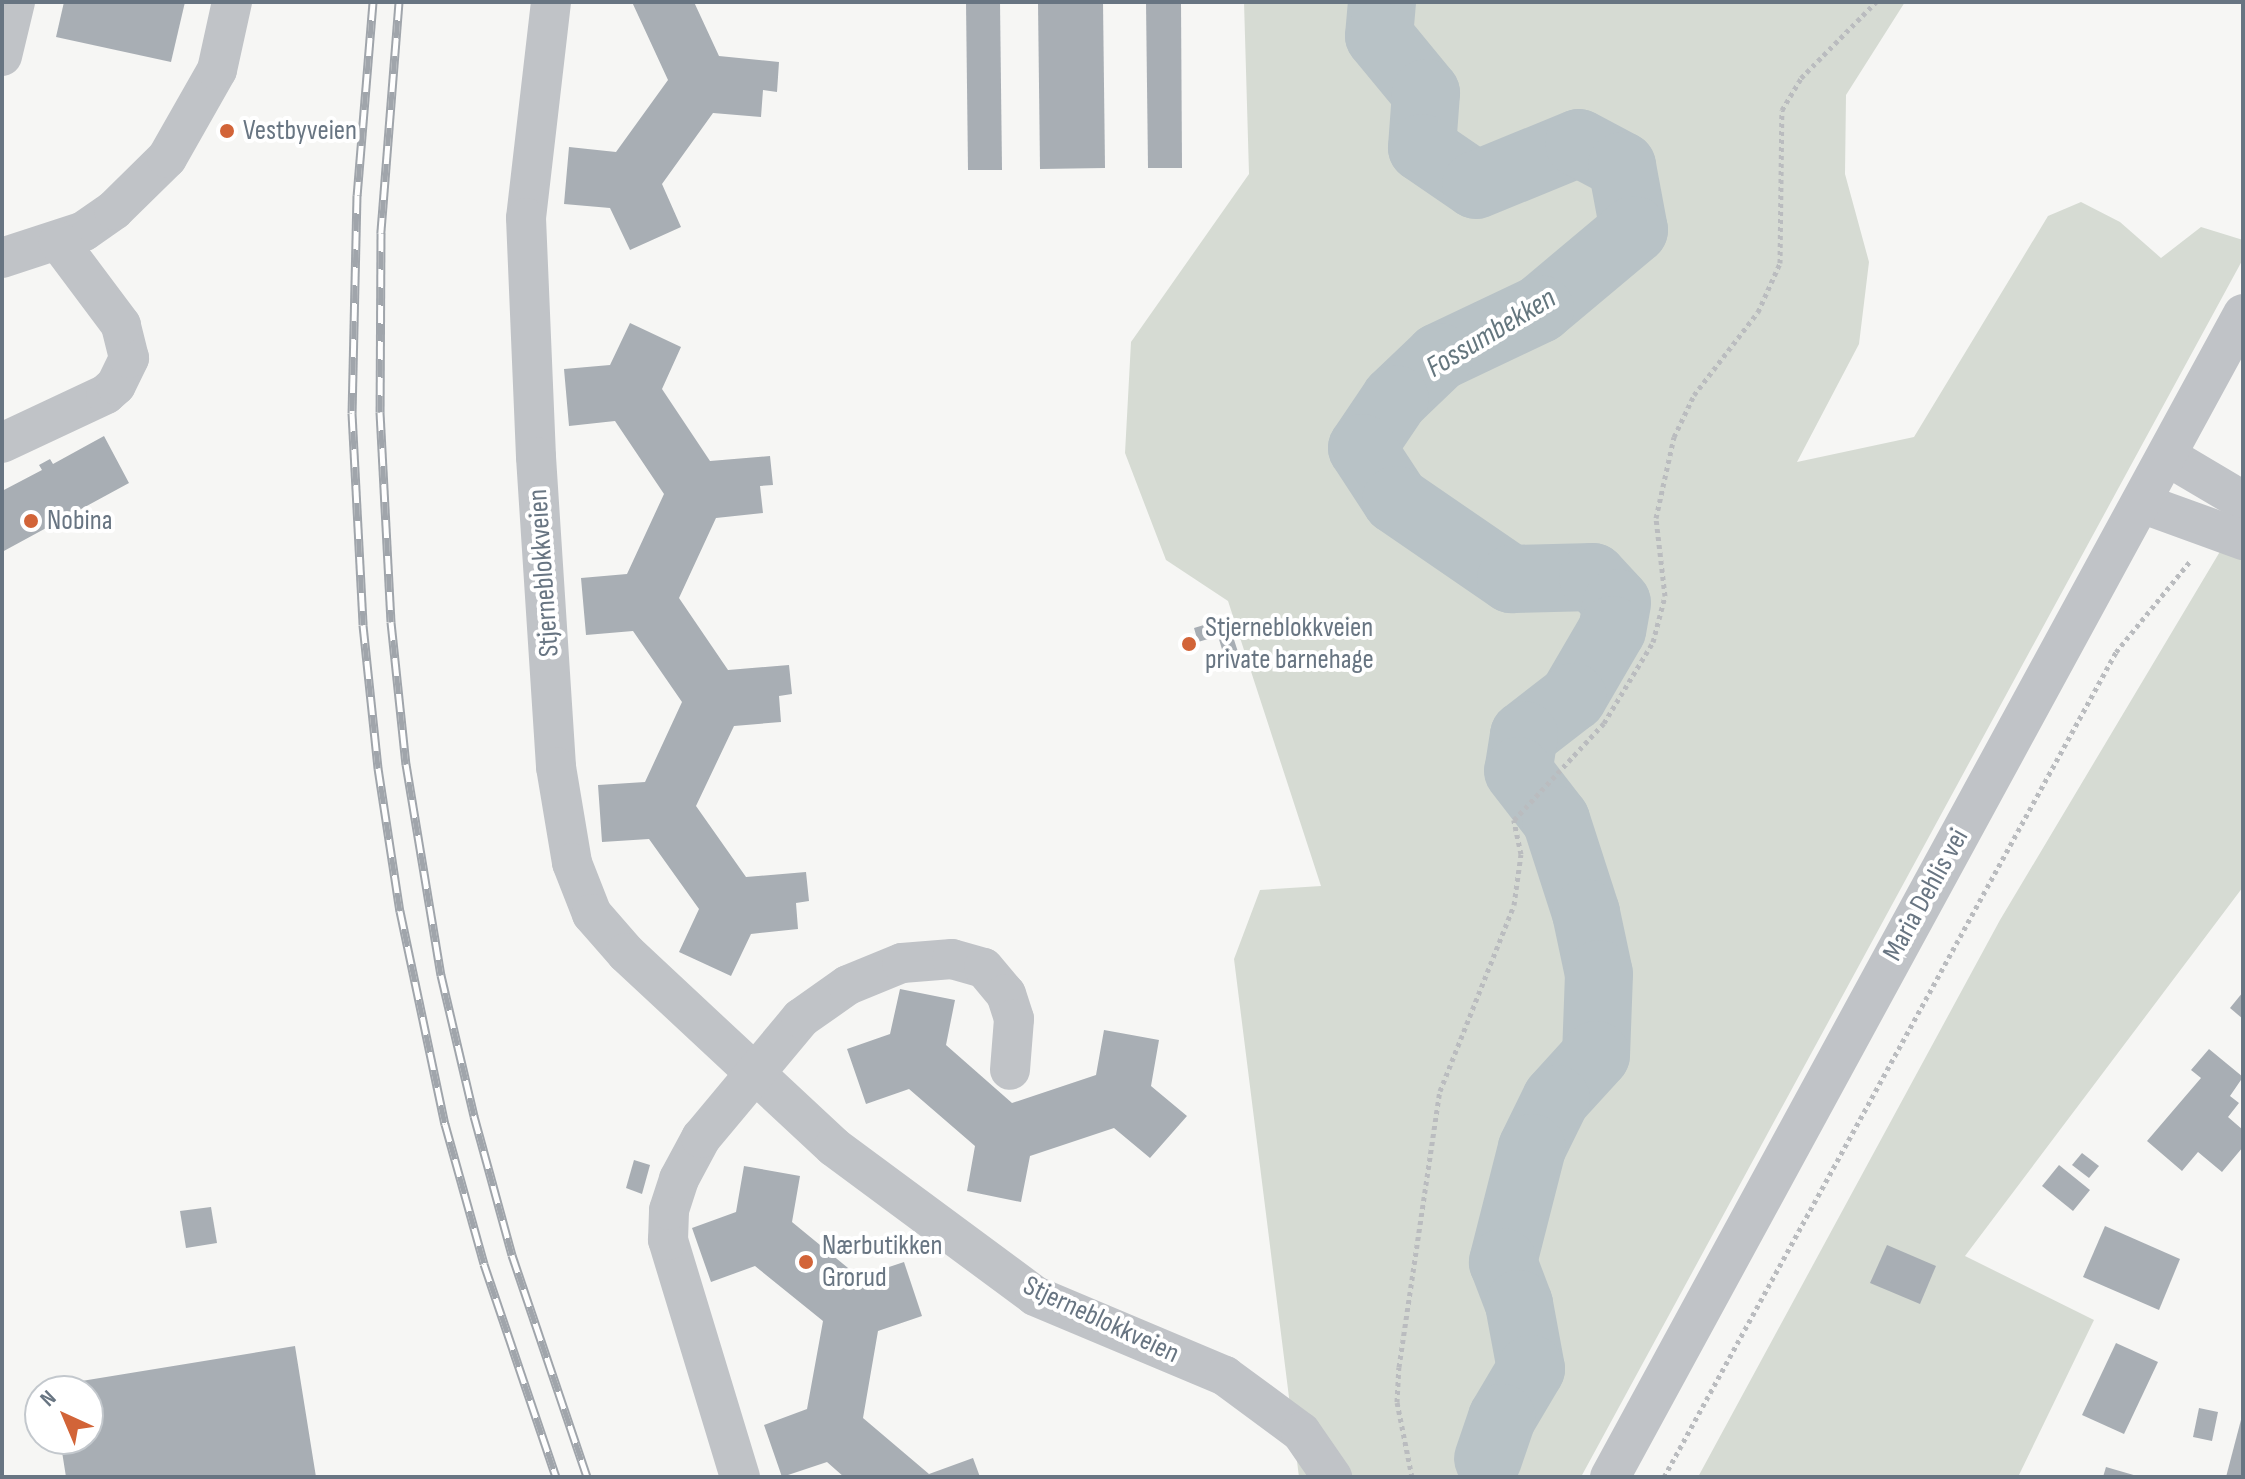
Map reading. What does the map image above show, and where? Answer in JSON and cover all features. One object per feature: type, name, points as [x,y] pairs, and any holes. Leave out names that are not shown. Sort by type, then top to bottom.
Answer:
[{"type":"street","points":[[2,56],[15,2]]},
{"type":"street","points":[[2,258],[59,242],[114,210],[167,158],[217,70],[232,2]]},
{"type":"street","name":"Stjerneblokkveien","points":[[551,2],[526,218],[556,767],[572,863],[592,914],[617,943],[753,1075],[834,1147],[1035,1296],[1225,1376],[1301,1432],[1332,1477]]},
{"type":"street","points":[[2,443],[106,394],[116,385],[129,358],[121,325],[59,242]]},
{"type":"street","name":"Maria Dehlis vei","points":[[1610,1477],[2243,314]]},
{"type":"street","points":[[2167,456],[2243,501]]},
{"type":"street","points":[[2141,503],[2243,540]]},
{"type":"street","points":[[740,1477],[668,1240],[669,1210],[679,1179],[701,1138],[801,1018],[848,985],[902,963],[952,959],[984,968],[1006,994],[1014,1019],[1010,1070]]},
{"type":"path","points":[[1412,1477],[1397,1402],[1399,1367],[1440,1091],[1514,905],[1521,864],[1514,820],[1587,743],[1653,642],[1665,596],[1656,518],[1678,427],[1694,395],[1758,312],[1780,263],[1782,110],[1801,78],[1876,2]]},
{"type":"path","points":[[1664,1477],[2116,652],[2144,612],[2188,565]]},
{"type":"shaded area","points":[[1244,2],[1905,2],[1846,95],[1845,174],[1869,262],[1859,344],[1797,462],[1914,437],[2048,216],[2081,202],[2120,222],[2161,258],[2201,227],[2243,240],[2243,259],[1581,1477],[1299,1477],[1234,959],[1260,890],[1321,886],[1228,601],[1166,560],[1125,453],[1131,342],[1249,174]]},
{"type":"shaded area","points":[[2243,513],[2243,887],[1965,1256],[2094,1320],[2018,1477],[1698,1477],[2000,920]]},
{"type":"building","points":[[64,2],[185,2],[171,62],[56,37]]},
{"type":"building","points":[[632,2],[694,2],[719,56],[779,62],[777,92],[763,90],[761,117],[713,113],[662,184],[681,227],[630,250],[610,208],[564,204],[569,147],[616,152],[668,80]]},
{"type":"building","points":[[966,2],[1000,2],[1002,170],[968,170]]},
{"type":"building","points":[[1038,2],[1103,2],[1105,168],[1040,169]]},
{"type":"building","points":[[1146,2],[1181,2],[1182,168],[1148,168]]},
{"type":"building","points":[[630,323],[681,347],[662,389],[710,461],[770,456],[773,485],[760,486],[763,513],[716,518],[679,598],[728,670],[789,665],[792,694],[779,696],[781,722],[734,726],[696,806],[746,877],[806,872],[809,901],[796,903],[798,929],[751,934],[731,976],[679,952],[699,909],[649,839],[602,842],[598,785],[645,782],[682,702],[633,631],[586,635],[581,578],[627,574],[664,494],[615,421],[569,426],[564,369],[610,365]]},
{"type":"building","name":"Nobina","points":[[104,436],[129,483],[2,552],[2,491],[42,470],[39,465],[50,459],[53,464]]},
{"type":"building","points":[[1227,618],[1238,652],[1224,656],[1218,636],[1198,642],[1194,628]]},
{"type":"building","points":[[900,989],[955,1000],[946,1045],[1012,1103],[1096,1075],[1104,1030],[1159,1040],[1151,1086],[1187,1116],[1150,1158],[1114,1128],[1030,1156],[1021,1202],[967,1191],[975,1146],[909,1089],[866,1104],[847,1049],[890,1034]]},
{"type":"building","points":[[2243,992],[2243,1019],[2230,1008]]},
{"type":"building","points":[[2209,1049],[2243,1077],[2230,1096],[2239,1103],[2228,1117],[2243,1130],[2243,1147],[2222,1172],[2198,1152],[2182,1171],[2147,1141],[2201,1078],[2191,1070]]},
{"type":"building","points":[[2082,1153],[2099,1166],[2089,1178],[2072,1165]]},
{"type":"building","points":[[634,1160],[650,1165],[642,1194],[626,1188]]},
{"type":"building","points":[[2059,1165],[2090,1190],[2073,1211],[2042,1186]]},
{"type":"building","points":[[744,1166],[800,1176],[792,1222],[859,1277],[904,1262],[922,1316],[878,1331],[863,1418],[929,1474],[973,1458],[980,1477],[844,1477],[827,1462],[782,1477],[764,1425],[807,1409],[823,1321],[755,1266],[711,1282],[692,1228],[736,1212]]},
{"type":"building","points":[[211,1207],[217,1243],[186,1248],[180,1211]]},
{"type":"building","points":[[2105,1226],[2180,1259],[2159,1310],[2083,1277]]},
{"type":"building","points":[[1887,1245],[1936,1266],[1920,1304],[1870,1283]]},
{"type":"building","points":[[2116,1343],[2158,1362],[2124,1434],[2082,1415]]},
{"type":"building","points":[[295,1346],[316,1477],[66,1477],[63,1455],[104,1455],[104,1377]]},
{"type":"building","points":[[2199,1408],[2218,1412],[2212,1441],[2193,1437]]},
{"type":"building","points":[[2242,1416],[2243,1477],[2226,1477]]},
{"type":"building","points":[[2106,1467],[2137,1476],[2137,1477],[2103,1477]]},
{"type":"waterway","name":"Fossumbekken","points":[[1382,2],[1379,36],[1426,93],[1422,148],[1476,185],[1579,143],[1622,166],[1634,230],[1540,309],[1439,357],[1395,399],[1362,448],[1396,500],[1511,579],[1593,577],[1617,603],[1612,630],[1573,697],[1524,735],[1518,771],[1556,820],[1586,913],[1599,974],[1596,1055],[1556,1099],[1532,1148],[1503,1262],[1519,1304],[1531,1369],[1502,1418],[1488,1459]]},
{"type":"railway","points":[[373,2],[357,195],[352,413],[363,625],[378,768],[400,911],[445,1124],[484,1264],[556,1477]]},
{"type":"railway","points":[[399,2],[381,233],[380,412],[391,622],[406,764],[441,975],[474,1116],[512,1255],[587,1477]]},
{"type":"place","name":"Vestbyveien","points":[[227,131]]},
{"type":"place","name":"Nobina","points":[[31,521]]},
{"type":"place","name":"Stjerneblokkveien private barnehage","points":[[1189,644]]},
{"type":"place","name":"Nærbutikken Grorud","points":[[806,1262]]}]
